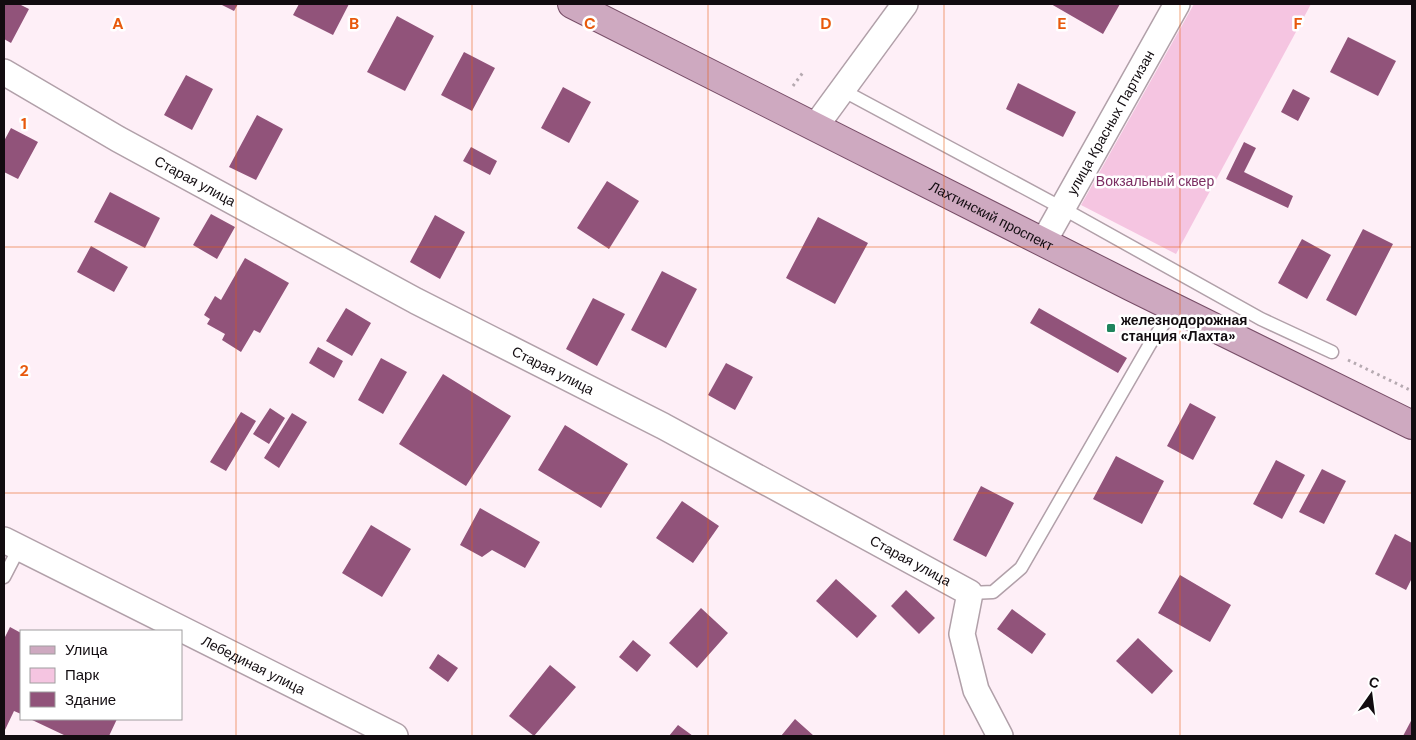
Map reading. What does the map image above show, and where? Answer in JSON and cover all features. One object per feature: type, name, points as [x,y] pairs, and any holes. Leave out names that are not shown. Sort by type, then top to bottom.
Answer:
[{"type":"main road","name":"Лахтинский проспект","points":[[572,4],[1132,287],[1412,425]]},
{"type":"street","points":[[815,127],[904,4]]},
{"type":"street","name":"улица Красных Партизан","points":[[1044,241],[1178,4]]},
{"type":"street","name":"Старая улица","points":[[4,72],[118,139],[416,301],[663,426],[970,593]]},
{"type":"street","name":"Лебединая улица","points":[[11,544],[395,736]]},
{"type":"street","points":[[970,593],[962,634],[976,690],[1000,736]]},
{"type":"lane","points":[[842,90],[1062,208],[1261,319],[1332,352]]},
{"type":"lane","points":[[970,593],[993,592],[1021,568],[1150,344],[1175,307]]},
{"type":"lane","points":[[4,577],[11,544]]},
{"type":"path","points":[[1332,352],[1412,391]]},
{"type":"green space","name":"Вокзальный сквер","points":[[1194,4],[1311,4],[1176,254],[1081,205]]},
{"type":"building","points":[[4,4],[19,4],[29,9],[11,43],[4,39]]},
{"type":"building","points":[[220,4],[238,4],[234,11]]},
{"type":"building","points":[[299,4],[349,4],[333,35],[293,15]]},
{"type":"building","points":[[1051,4],[1120,4],[1103,34]]},
{"type":"building","points":[[397,16],[434,36],[405,91],[367,72]]},
{"type":"building","points":[[1348,37],[1396,61],[1378,96],[1330,72]]},
{"type":"building","points":[[464,52],[495,68],[472,111],[441,95]]},
{"type":"building","points":[[186,75],[213,89],[192,130],[164,115]]},
{"type":"building","points":[[1018,83],[1076,112],[1063,137],[1006,109]]},
{"type":"building","points":[[563,87],[591,102],[569,143],[541,128]]},
{"type":"building","points":[[1293,89],[1310,98],[1298,121],[1281,112]]},
{"type":"building","points":[[257,115],[283,129],[256,180],[229,167]]},
{"type":"building","points":[[11,128],[38,142],[18,179],[4,172],[4,141]]},
{"type":"building","points":[[1244,142],[1256,148],[1244,172],[1293,196],[1288,208],[1226,179]]},
{"type":"building","points":[[471,147],[497,161],[490,175],[463,161]]},
{"type":"building","points":[[607,181],[639,201],[609,249],[577,228]]},
{"type":"building","points":[[110,192],[160,218],[145,248],[94,222]]},
{"type":"building","points":[[211,214],[235,227],[217,259],[193,245]]},
{"type":"building","points":[[435,215],[465,232],[440,279],[410,262]]},
{"type":"building","points":[[818,217],[868,243],[835,304],[786,278]]},
{"type":"building","points":[[1363,229],[1393,244],[1356,316],[1326,300]]},
{"type":"building","points":[[1302,239],[1331,255],[1307,299],[1278,283]]},
{"type":"building","points":[[91,246],[128,267],[114,292],[77,272]]},
{"type":"building","points":[[245,258],[289,283],[260,333],[254,330],[241,352],[222,340],[225,334],[207,324],[210,319],[204,315],[215,296],[221,300]]},
{"type":"building","points":[[662,271],[697,289],[666,348],[631,330]]},
{"type":"building","points":[[593,298],[625,314],[597,366],[566,349]]},
{"type":"building","points":[[346,308],[371,323],[352,356],[326,341]]},
{"type":"building","points":[[1039,308],[1127,358],[1118,373],[1030,323]]},
{"type":"building","points":[[318,347],[343,361],[334,378],[309,363]]},
{"type":"building","points":[[381,358],[407,372],[383,414],[358,400]]},
{"type":"building","points":[[726,363],[753,377],[735,410],[708,395]]},
{"type":"building","points":[[443,374],[511,416],[466,486],[399,444]]},
{"type":"building","points":[[1190,403],[1216,417],[1193,460],[1167,446]]},
{"type":"building","points":[[270,408],[285,418],[269,444],[253,434]]},
{"type":"building","points":[[241,412],[256,421],[226,471],[210,462]]},
{"type":"building","points":[[292,413],[307,422],[279,468],[264,458]]},
{"type":"building","points":[[565,425],[628,464],[601,508],[538,470]]},
{"type":"building","points":[[1116,456],[1164,481],[1142,524],[1093,499]]},
{"type":"building","points":[[1276,460],[1305,475],[1282,519],[1253,504]]},
{"type":"building","points":[[1322,469],[1346,481],[1324,524],[1299,512]]},
{"type":"building","points":[[981,486],[1014,503],[986,557],[953,540]]},
{"type":"building","points":[[682,501],[719,526],[693,563],[656,538]]},
{"type":"building","points":[[480,508],[540,542],[525,568],[492,550],[482,557],[460,545]]},
{"type":"building","points":[[371,525],[411,549],[382,597],[342,573]]},
{"type":"building","points":[[1395,534],[1412,543],[1412,578],[1406,590],[1375,574]]},
{"type":"building","points":[[1180,575],[1231,605],[1210,642],[1158,613]]},
{"type":"building","points":[[836,579],[877,616],[857,638],[816,601]]},
{"type":"building","points":[[906,590],[935,618],[919,634],[891,606]]},
{"type":"building","points":[[701,608],[728,633],[697,668],[669,643]]},
{"type":"building","points":[[1012,609],[1046,634],[1032,654],[997,629]]},
{"type":"building","points":[[10,627],[20,632],[20,714],[14,711],[4,732],[4,639]]},
{"type":"building","points":[[1138,638],[1173,671],[1152,694],[1116,661]]},
{"type":"building","points":[[633,640],[651,655],[637,672],[619,657]]},
{"type":"building","points":[[438,654],[458,668],[448,682],[429,668]]},
{"type":"building","points":[[550,665],[576,687],[534,736],[509,716]]},
{"type":"building","points":[[795,719],[814,736],[781,736]]},
{"type":"building","points":[[1412,719],[1412,736],[1403,736]]},
{"type":"building","points":[[32,720],[117,720],[109,736],[66,736]]},
{"type":"building","points":[[678,725],[693,736],[669,736]]},
{"type":"place","name":"железнодорожная станция «Лахта»","points":[[1111,328]]}]
